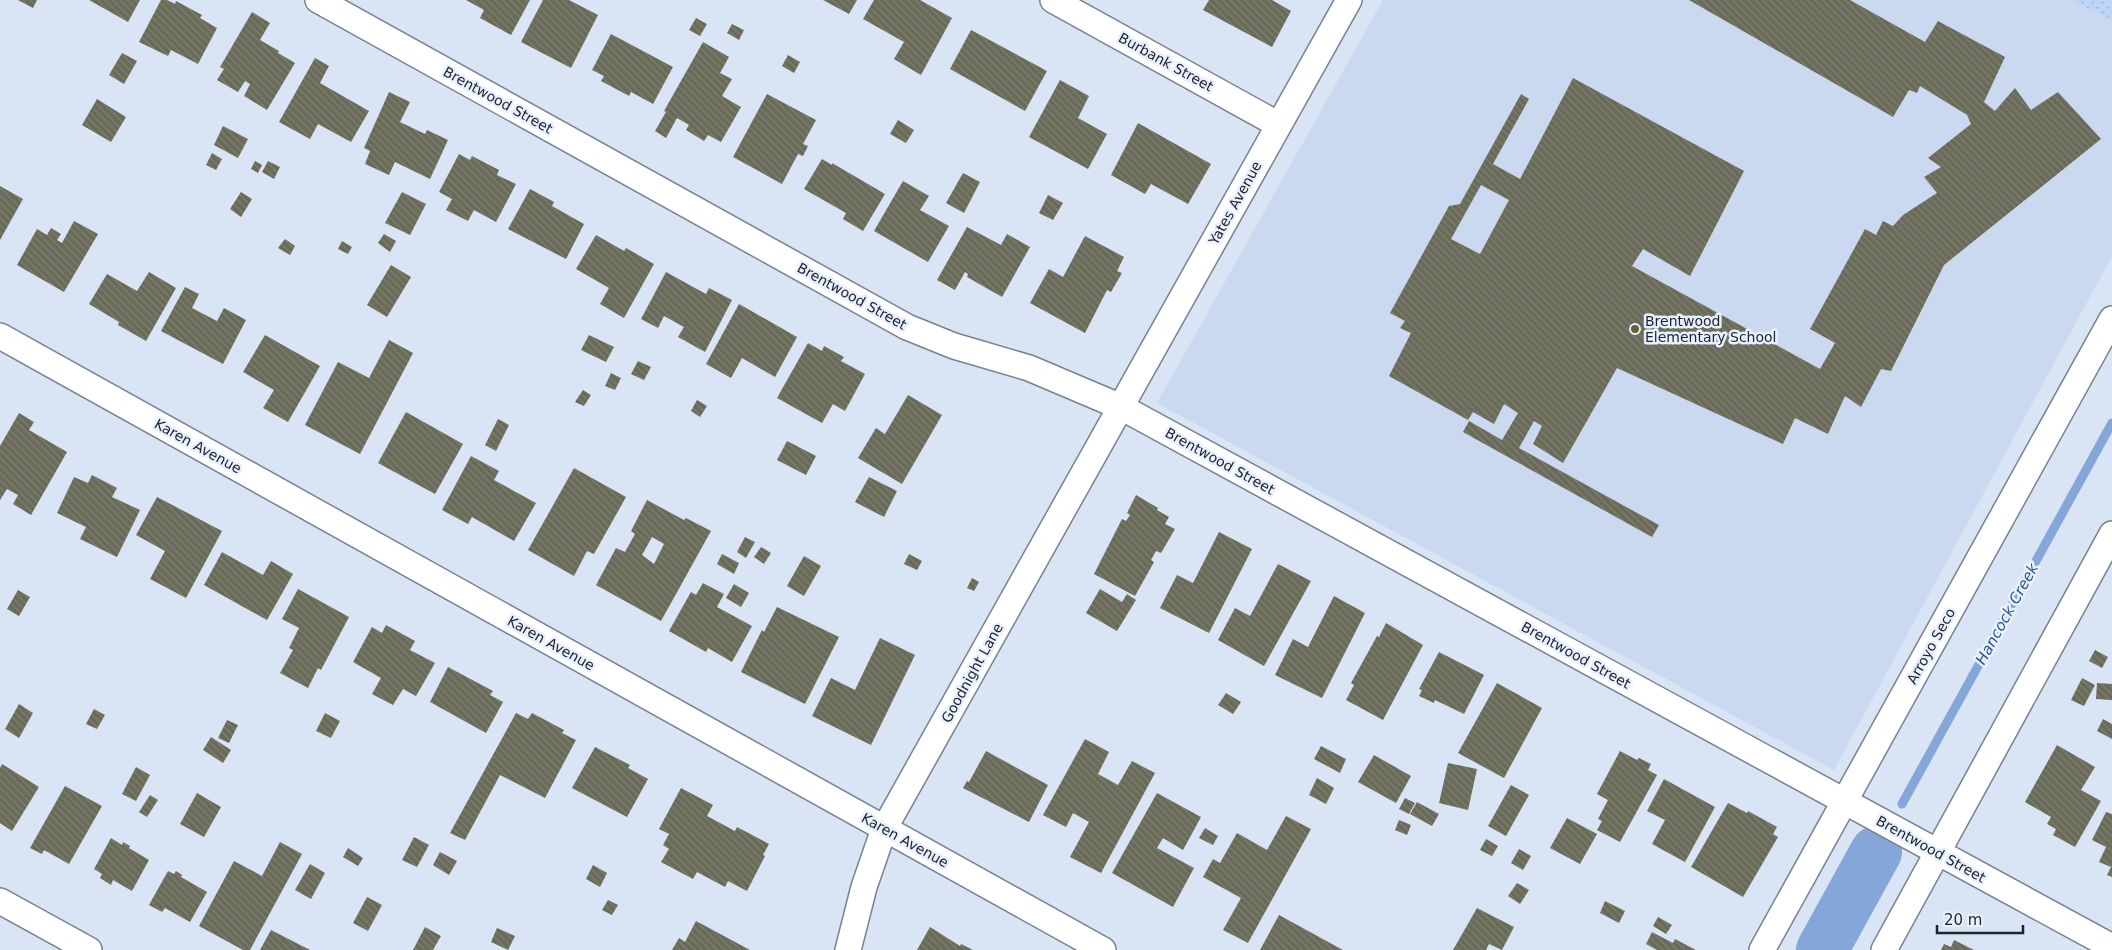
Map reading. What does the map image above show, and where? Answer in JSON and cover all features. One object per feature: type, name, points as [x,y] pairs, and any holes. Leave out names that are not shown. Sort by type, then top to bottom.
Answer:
[{"type":"street","name":"Brentwood Street","points":[[318,0],[907,327],[954,346],[1029,368],[1121,407],[2112,948]]},
{"type":"street","name":"Burbank Street","points":[[1054,0],[1279,125]]},
{"type":"street","name":"Yates Avenue","points":[[1121,407],[1349,0]]},
{"type":"street","name":"Arroyo Seco","points":[[1762,950],[1845,801],[2106,346],[2112,318]]},
{"type":"street","name":"Karen Avenue","points":[[0,336],[1103,950]]},
{"type":"street","name":"Goodnight Lane","points":[[848,950],[864,887],[884,829],[1121,407]]},
{"type":"street","points":[[1884,950],[2112,534]]},
{"type":"street","points":[[0,901],[89,950]]},
{"type":"shaded area","name":"Brentwood Elementary School","points":[[1383,0],[2072,0],[2112,21],[2112,256],[1834,770],[1157,403]]},
{"type":"shaded area","points":[[2072,0],[2112,0],[2112,21]]},
{"type":"building","points":[[18,0],[37,0],[33,8]]},
{"type":"building","points":[[89,0],[140,0],[128,22]]},
{"type":"building","points":[[161,0],[167,0],[175,4],[176,1],[202,15],[200,18],[217,28],[198,64],[171,50],[168,56],[139,42]]},
{"type":"building","points":[[466,0],[530,0],[511,35],[480,18],[484,10]]},
{"type":"building","points":[[543,0],[569,0],[598,15],[571,68],[521,42]]},
{"type":"building","points":[[823,0],[857,0],[849,14]]},
{"type":"building","points":[[874,0],[920,0],[952,18],[921,75],[894,59],[904,42],[863,19]]},
{"type":"building","points":[[1209,0],[1272,0],[1291,11],[1272,47],[1203,10]]},
{"type":"building","points":[[1689,0],[1850,0],[1925,42],[1938,21],[2005,57],[1984,102],[1995,111],[2015,88],[2031,110],[2058,92],[2101,139],[1944,265],[1891,371],[1881,369],[1861,407],[1845,396],[1828,434],[1795,418],[1783,444],[1617,368],[1563,463],[1533,444],[1542,426],[1534,421],[1519,448],[1659,525],[1652,537],[1463,432],[1469,421],[1502,440],[1518,413],[1504,404],[1494,424],[1473,412],[1468,420],[1389,376],[1411,333],[1400,328],[1405,321],[1390,313],[1449,206],[1460,204],[1521,94],[1529,99],[1493,164],[1520,179],[1573,78],[1744,171],[1690,276],[1643,249],[1632,266],[1820,369],[1835,343],[1810,329],[1865,229],[1876,235],[1883,221],[1893,226],[1903,215],[1937,193],[1924,177],[1941,167],[1928,158],[1971,124],[1967,115],[1920,86],[1917,93],[1909,90],[1893,117]],"holes":[[[1481,185],[1509,200],[1480,254],[1451,239]]]},
{"type":"building","points":[[252,12],[270,23],[260,40],[295,63],[267,110],[244,96],[250,84],[245,81],[238,92],[217,80],[224,69],[220,67]]},
{"type":"building","points":[[696,18],[707,24],[700,36],[689,30]]},
{"type":"building","points":[[732,24],[744,30],[739,40],[727,33]]},
{"type":"building","points":[[971,30],[1047,71],[1025,111],[950,69]]},
{"type":"building","points":[[611,34],[673,67],[653,104],[631,92],[629,96],[601,81],[604,76],[592,70]]},
{"type":"building","points":[[703,42],[729,57],[720,73],[732,79],[722,96],[741,107],[721,142],[708,135],[704,141],[686,130],[689,125],[677,118],[666,138],[655,131],[666,112],[664,111]]},
{"type":"building","points":[[122,53],[137,61],[124,84],[109,75]]},
{"type":"building","points":[[788,55],[800,62],[794,73],[782,66]]},
{"type":"building","points":[[315,58],[329,66],[320,83],[369,111],[351,142],[318,124],[310,139],[279,122]]},
{"type":"building","points":[[1060,80],[1089,96],[1078,118],[1107,134],[1088,169],[1029,137]]},
{"type":"building","points":[[389,92],[410,102],[400,122],[425,134],[427,130],[448,140],[430,179],[395,162],[389,175],[365,164],[370,151],[364,148]]},
{"type":"building","points":[[767,94],[816,120],[803,144],[808,146],[803,156],[798,154],[782,184],[733,157]]},
{"type":"building","points":[[97,99],[126,117],[111,142],[82,125]]},
{"type":"building","points":[[898,120],[914,130],[906,143],[890,134]]},
{"type":"building","points":[[1138,123],[1211,164],[1188,204],[1151,184],[1145,194],[1111,175]]},
{"type":"building","points":[[223,126],[248,139],[238,158],[214,145]]},
{"type":"building","points":[[212,153],[222,159],[216,170],[206,165]]},
{"type":"building","points":[[459,154],[470,160],[472,156],[499,170],[497,175],[516,184],[496,222],[474,210],[468,221],[446,210],[452,199],[439,192]]},
{"type":"building","points":[[822,159],[885,194],[863,231],[843,219],[846,213],[804,189]]},
{"type":"building","points":[[255,161],[262,165],[258,173],[251,169]]},
{"type":"building","points":[[268,161],[280,167],[274,179],[262,172]]},
{"type":"building","points":[[963,173],[980,182],[964,213],[946,203]]},
{"type":"building","points":[[903,181],[929,196],[920,210],[949,226],[928,262],[874,231]]},
{"type":"building","points":[[0,186],[23,199],[0,240]]},
{"type":"building","points":[[530,189],[554,202],[552,206],[584,224],[566,259],[508,229]]},
{"type":"building","points":[[241,192],[252,199],[241,217],[230,209]]},
{"type":"building","points":[[402,192],[426,204],[410,235],[385,223]]},
{"type":"building","points":[[1048,195],[1063,203],[1053,220],[1039,213]]},
{"type":"building","points":[[74,221],[98,234],[64,292],[17,265],[37,229],[47,235],[51,228],[61,234],[57,240],[62,243]]},
{"type":"building","points":[[967,227],[1001,245],[1007,234],[1030,247],[1002,297],[967,277],[968,274],[965,272],[955,290],[937,280]]},
{"type":"building","points":[[384,234],[396,241],[390,252],[378,243]]},
{"type":"building","points":[[596,235],[624,251],[626,248],[654,264],[624,318],[600,304],[609,288],[576,269]]},
{"type":"building","points":[[1085,236],[1124,257],[1117,271],[1122,273],[1111,292],[1107,290],[1085,333],[1030,303],[1049,269],[1063,277]]},
{"type":"building","points":[[285,239],[295,246],[290,255],[278,248]]},
{"type":"building","points":[[342,241],[352,247],[348,254],[338,249]]},
{"type":"building","points":[[391,265],[411,277],[387,317],[367,305]]},
{"type":"building","points":[[149,272],[176,288],[146,341],[118,325],[119,322],[89,304],[107,274],[137,291]]},
{"type":"building","points":[[666,272],[706,294],[709,288],[732,300],[705,352],[678,337],[684,327],[664,316],[658,328],[641,319]]},
{"type":"building","points":[[185,287],[199,294],[192,308],[217,321],[224,308],[246,320],[223,364],[161,331]]},
{"type":"building","points":[[739,304],[797,337],[775,377],[742,358],[731,378],[706,364]]},
{"type":"building","points":[[265,335],[320,366],[288,422],[263,408],[274,390],[243,372]]},
{"type":"building","points":[[589,335],[614,347],[606,362],[581,350]]},
{"type":"building","points":[[389,340],[413,353],[360,454],[305,425],[338,362],[369,378]]},
{"type":"building","points":[[808,343],[822,351],[824,346],[844,357],[841,361],[865,374],[845,411],[833,404],[822,423],[777,398]]},
{"type":"building","points":[[638,361],[651,367],[644,380],[631,374]]},
{"type":"building","points":[[611,373],[621,378],[615,390],[605,386]]},
{"type":"building","points":[[583,390],[591,395],[584,406],[575,402]]},
{"type":"building","points":[[908,395],[942,415],[902,484],[858,458],[876,428],[885,434]]},
{"type":"building","points":[[697,400],[707,406],[700,417],[691,411]]},
{"type":"building","points":[[406,412],[463,444],[435,494],[378,463]]},
{"type":"building","points":[[19,413],[34,422],[29,430],[67,452],[31,515],[13,504],[18,495],[7,489],[0,500],[0,446]]},
{"type":"building","points":[[498,419],[509,425],[496,451],[485,445]]},
{"type":"building","points":[[787,441],[816,456],[806,475],[777,460]]},
{"type":"building","points":[[471,456],[499,471],[494,480],[536,503],[514,541],[472,517],[468,524],[442,510]]},
{"type":"building","points":[[574,468],[626,497],[594,554],[587,551],[574,576],[528,550]]},
{"type":"building","points":[[92,475],[117,488],[112,497],[140,510],[117,557],[80,539],[86,527],[57,513],[74,477],[88,483]]},
{"type":"building","points":[[869,477],[897,491],[884,517],[855,502]]},
{"type":"building","points":[[1136,495],[1169,517],[1165,524],[1175,529],[1161,553],[1156,551],[1151,560],[1154,562],[1135,596],[1094,574],[1122,519],[1126,521],[1130,515],[1127,513]]},
{"type":"building","points":[[157,497],[222,531],[186,598],[150,579],[165,551],[136,535]]},
{"type":"building","points":[[647,500],[684,520],[686,518],[711,531],[661,621],[596,585],[616,548],[625,552],[635,534],[631,531]],"holes":[[[652,537],[664,544],[654,564],[642,555]]]},
{"type":"building","points":[[1219,532],[1252,549],[1209,633],[1160,608],[1177,575],[1193,583]]},
{"type":"building","points":[[745,537],[755,542],[746,558],[737,552]]},
{"type":"building","points":[[761,547],[771,553],[764,564],[754,557]]},
{"type":"building","points":[[222,552],[263,575],[271,561],[293,574],[267,620],[204,585]]},
{"type":"building","points":[[722,554],[739,563],[734,574],[717,564]]},
{"type":"building","points":[[909,554],[922,561],[917,570],[904,564]]},
{"type":"building","points":[[804,556],[821,566],[804,596],[787,586]]},
{"type":"building","points":[[1278,564],[1311,581],[1264,666],[1218,640],[1235,608],[1250,616]]},
{"type":"building","points":[[972,578],[979,582],[974,591],[967,588]]},
{"type":"building","points":[[703,583],[724,594],[717,607],[752,626],[732,662],[708,648],[706,652],[669,631],[691,592],[696,595]]},
{"type":"building","points":[[734,584],[749,593],[741,607],[726,598]]},
{"type":"building","points":[[298,589],[349,617],[321,670],[318,668],[308,688],[280,673],[293,650],[289,648],[299,628],[282,619]]},
{"type":"building","points":[[1100,589],[1122,602],[1127,594],[1136,600],[1117,631],[1086,613]]},
{"type":"building","points":[[18,590],[30,597],[19,616],[7,609]]},
{"type":"building","points":[[1334,596],[1365,613],[1322,698],[1275,675],[1293,639],[1308,647]]},
{"type":"building","points":[[777,607],[839,637],[805,704],[741,672],[762,630],[764,632]]},
{"type":"building","points":[[1386,623],[1423,645],[1383,720],[1346,700],[1354,685],[1351,683]]},
{"type":"building","points":[[386,625],[415,641],[410,650],[435,663],[416,696],[403,689],[393,705],[372,694],[381,678],[353,662],[372,627],[382,633]]},
{"type":"building","points":[[880,638],[915,655],[871,745],[812,716],[831,678],[855,690]]},
{"type":"building","points":[[2095,650],[2108,657],[2102,668],[2089,661]]},
{"type":"building","points":[[1439,652],[1484,675],[1464,714],[1435,700],[1434,703],[1419,696],[1422,690],[1419,689]]},
{"type":"building","points":[[448,667],[493,691],[490,695],[503,702],[486,733],[430,702]]},
{"type":"building","points":[[2082,678],[2095,685],[2084,706],[2071,700]]},
{"type":"building","points":[[1497,683],[1542,708],[1504,778],[1458,753]]},
{"type":"building","points":[[2097,683],[2112,684],[2112,700],[2096,699]]},
{"type":"building","points":[[1226,693],[1241,702],[1233,714],[1218,705]]},
{"type":"building","points":[[19,704],[33,713],[19,738],[5,729]]},
{"type":"building","points":[[94,709],[105,715],[97,729],[86,724]]},
{"type":"building","points":[[325,713],[340,721],[331,738],[316,731]]},
{"type":"building","points":[[516,713],[528,719],[532,713],[564,730],[562,733],[576,740],[545,798],[500,775],[465,840],[450,833]]},
{"type":"building","points":[[2103,719],[2112,724],[2112,739],[2097,731]]},
{"type":"building","points":[[227,720],[238,725],[229,743],[218,738]]},
{"type":"building","points":[[211,737],[231,750],[223,763],[203,750]]},
{"type":"building","points":[[1085,739],[1109,752],[1098,774],[1118,785],[1132,761],[1155,773],[1101,873],[1070,857],[1089,822],[1073,813],[1066,827],[1043,815]]},
{"type":"building","points":[[2057,745],[2095,767],[2081,790],[2101,801],[2075,847],[2053,835],[2056,829],[2047,824],[2051,817],[2025,802]]},
{"type":"building","points":[[1321,746],[1346,759],[1340,773],[1314,759]]},
{"type":"building","points":[[595,747],[630,765],[628,768],[648,779],[627,817],[572,788]]},
{"type":"building","points":[[986,751],[1048,785],[1029,822],[963,788],[967,781],[969,782]]},
{"type":"building","points":[[1620,751],[1637,760],[1639,758],[1651,764],[1648,770],[1657,775],[1620,842],[1597,830],[1602,821],[1598,819],[1608,800],[1597,794]]},
{"type":"building","points":[[1374,755],[1411,776],[1396,803],[1358,782]]},
{"type":"building","points":[[1448,763],[1477,769],[1468,810],[1439,803]]},
{"type":"building","points":[[2,764],[39,787],[12,831],[0,823],[0,768]]},
{"type":"building","points":[[136,767],[150,775],[136,801],[122,794]]},
{"type":"building","points":[[1317,778],[1334,788],[1326,804],[1309,795]]},
{"type":"building","points":[[1664,779],[1715,807],[1685,862],[1652,844],[1665,820],[1647,811]]},
{"type":"building","points":[[1511,785],[1529,795],[1506,836],[1488,826]]},
{"type":"building","points":[[65,786],[102,806],[69,864],[44,850],[42,854],[30,848]]},
{"type":"building","points":[[681,788],[713,805],[707,816],[735,831],[737,827],[769,844],[747,891],[728,881],[725,887],[697,872],[693,879],[661,862],[669,849],[663,845],[669,834],[659,829]]},
{"type":"building","points":[[197,793],[221,807],[204,837],[180,824]]},
{"type":"building","points":[[1157,793],[1201,817],[1183,850],[1163,838],[1157,848],[1194,868],[1173,907],[1112,873]]},
{"type":"building","points":[[150,795],[158,800],[147,817],[139,812]]},
{"type":"building","points":[[1405,798],[1415,803],[1409,814],[1399,809]]},
{"type":"building","points":[[1417,802],[1439,814],[1432,826],[1410,814]]},
{"type":"building","points":[[1728,803],[1747,813],[1748,811],[1777,827],[1773,834],[1778,837],[1743,897],[1691,867]]},
{"type":"building","points":[[2106,812],[2112,814],[2112,877],[2107,875],[2111,867],[2099,862],[2106,847],[2092,840]]},
{"type":"building","points":[[1286,816],[1311,829],[1248,943],[1223,930],[1241,898],[1203,877],[1213,859],[1220,863],[1237,833],[1267,850]]},
{"type":"building","points":[[1567,818],[1597,834],[1580,864],[1550,848]]},
{"type":"building","points":[[1399,820],[1411,825],[1407,835],[1395,830]]},
{"type":"building","points":[[1205,828],[1218,836],[1213,845],[1199,838]]},
{"type":"building","points":[[414,837],[429,845],[417,867],[402,860]]},
{"type":"building","points":[[111,838],[122,845],[123,842],[130,846],[129,848],[149,860],[132,891],[113,880],[111,885],[100,878],[102,874],[94,869]]},
{"type":"building","points":[[1486,839],[1498,846],[1492,856],[1480,850]]},
{"type":"building","points":[[280,842],[302,854],[250,950],[243,950],[199,926],[234,861],[262,876]]},
{"type":"building","points":[[348,848],[363,858],[358,866],[343,857]]},
{"type":"building","points":[[1519,849],[1531,856],[1523,870],[1511,863]]},
{"type":"building","points":[[440,852],[457,861],[449,875],[433,865]]},
{"type":"building","points":[[310,864],[325,873],[311,899],[295,890]]},
{"type":"building","points":[[593,865],[607,873],[600,887],[586,879]]},
{"type":"building","points":[[168,871],[174,874],[176,871],[182,875],[181,877],[207,892],[190,922],[165,908],[162,912],[149,905]]},
{"type":"building","points":[[1517,883],[1529,890],[1520,904],[1508,896]]},
{"type":"building","points":[[367,897],[382,905],[368,931],[353,923]]},
{"type":"building","points":[[608,900],[618,905],[612,915],[602,910]]},
{"type":"building","points":[[1605,901],[1625,911],[1619,923],[1600,913]]},
{"type":"building","points":[[1477,908],[1514,927],[1502,950],[1489,944],[1486,950],[1453,950]]},
{"type":"building","points":[[1279,915],[1343,950],[1260,950]]},
{"type":"building","points":[[1658,917],[1672,925],[1666,934],[1653,926]]},
{"type":"building","points":[[696,921],[750,950],[672,950],[679,938],[685,942]]},
{"type":"building","points":[[425,927],[441,936],[433,950],[413,950]]},
{"type":"building","points":[[930,927],[960,946],[961,944],[973,950],[917,950]]},
{"type":"building","points":[[497,928],[515,936],[508,950],[491,942]]},
{"type":"building","points":[[271,930],[310,950],[260,950]]},
{"type":"building","points":[[1652,932],[1673,943],[1675,939],[1696,950],[1657,950],[1646,944]]},
{"type":"building","points":[[1954,940],[1974,950],[1941,950],[1944,944],[1951,947]]},
{"type":"waterway","name":"Hancock Creek","points":[[1902,804],[2112,423]]},
{"type":"waterway","name":"Hancock Creek","points":[[1822,950],[1876,852]]},
{"type":"place","name":"Brentwood Elementary School","points":[[1635,329]]}]
